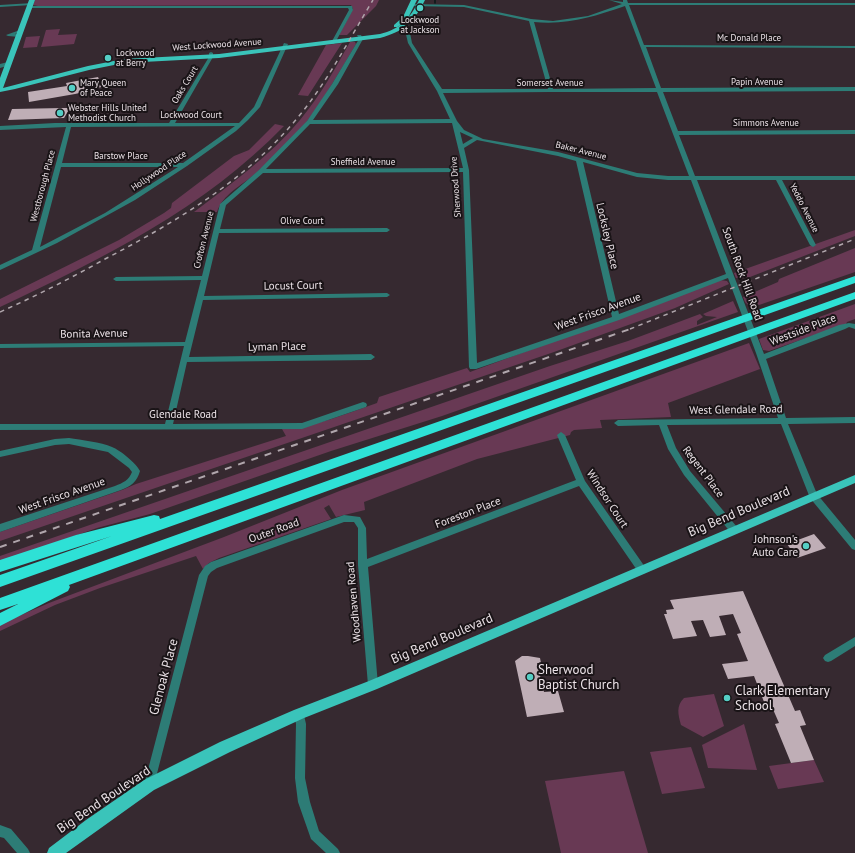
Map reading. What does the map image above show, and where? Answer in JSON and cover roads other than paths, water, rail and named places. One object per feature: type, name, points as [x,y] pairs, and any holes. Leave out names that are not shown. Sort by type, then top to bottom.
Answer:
[{"type":"highway","points":[[0,581],[855,279]]},
{"type":"highway","points":[[0,604],[855,295]]},
{"type":"highway","points":[[0,566],[67,542],[105,531],[211,507]]},
{"type":"highway","points":[[0,620],[98,568]]},
{"type":"main road","points":[[397,25],[405,18],[412,3]]},
{"type":"main road","name":"West Lockwood Avenue","points":[[0,89],[18,82],[102,63],[211,55],[388,34],[404,27],[413,18],[421,3]]},
{"type":"main road","points":[[0,89],[3,78],[3,70],[8,64],[31,4]]},
{"type":"main road","name":"West Lockwood Avenue","points":[[360,38],[382,32],[397,25]]},
{"type":"main road","name":"West Lockwood Avenue","points":[[0,89],[13,88],[56,74]]},
{"type":"main road","points":[[3,78],[8,81],[18,82]]},
{"type":"main road","name":"Big Bend Boulevard","points":[[54,853],[91,825],[149,785],[225,747],[299,714],[373,685],[855,479]]},
{"type":"street","points":[[611,0],[626,2],[855,4]]},
{"type":"street","points":[[852,0],[855,4]]},
{"type":"street","points":[[412,3],[464,6],[531,20],[553,22],[571,21],[589,17],[626,2]]},
{"type":"street","name":"South Rock Hill Road","points":[[626,2],[813,496],[855,546]]},
{"type":"street","points":[[0,6],[31,4],[350,7],[351,10],[334,41]]},
{"type":"street","points":[[531,20],[551,91]]},
{"type":"street","points":[[397,25],[404,27]]},
{"type":"street","name":"Sherwood Drive","points":[[404,27],[408,31],[410,43],[440,91],[454,121],[462,147],[466,170],[473,367]]},
{"type":"street","points":[[0,35],[19,34]]},
{"type":"street","name":"Crofton Avenue","points":[[168,426],[223,204],[261,171],[309,122],[335,84],[360,38]]},
{"type":"street","name":"Mc Donald Place","points":[[643,46],[855,46]]},
{"type":"street","name":"Hollywood Place","points":[[0,268],[100,220],[185,165],[250,116],[257,107],[285,47]]},
{"type":"street","name":"Oaks Court","points":[[171,124],[211,55]]},
{"type":"street","points":[[0,66],[8,64]]},
{"type":"street","name":"Papin Avenue","points":[[660,90],[855,89]]},
{"type":"street","name":"Somerset Avenue","points":[[440,91],[660,90]]},
{"type":"street","points":[[309,122],[454,121]]},
{"type":"street","name":"Baker Avenue","points":[[454,121],[462,131],[476,139],[579,159],[638,174],[668,178],[694,179],[855,178]]},
{"type":"street","name":"Lockwood Court","points":[[0,128],[69,124],[238,124]]},
{"type":"street","name":"Westborough Place","points":[[35,252],[69,124]]},
{"type":"street","name":"Simmons Avenue","points":[[676,133],[855,132]]},
{"type":"street","points":[[462,147],[476,139]]},
{"type":"street","name":"Locksley Place","points":[[579,159],[616,318]]},
{"type":"street","name":"Barstow Place","points":[[58,165],[185,165]]},
{"type":"street","name":"Sheffield Avenue","points":[[261,171],[466,170]]},
{"type":"street","name":"Yeddo Avenue","points":[[780,179],[813,244]]},
{"type":"street","name":"Olive Court","points":[[217,231],[387,230]]},
{"type":"street","name":"West Frisco Avenue","points":[[473,367],[616,318],[730,275]]},
{"type":"street","points":[[116,279],[204,278]]},
{"type":"street","name":"Locust Court","points":[[199,298],[387,296]]},
{"type":"street","name":"Westside Place","points":[[761,356],[842,327],[854,326]]},
{"type":"street","name":"Bonita Avenue","points":[[0,346],[188,344]]},
{"type":"street","name":"Lyman Place","points":[[184,360],[371,357]]},
{"type":"street","name":"Glendale Road","points":[[0,427],[302,426],[363,405]]},
{"type":"street","name":"West Glendale Road","points":[[618,423],[855,420]]},
{"type":"street","name":"Regent Place","points":[[662,422],[672,449],[687,473],[734,530]]},
{"type":"street","points":[[0,454],[55,442],[60,427]]},
{"type":"street","name":"Windsor Court","points":[[561,435],[581,482],[642,570]]},
{"type":"street","name":"West Frisco Avenue","points":[[0,528],[130,483],[135,478],[136,472],[132,466],[110,449],[69,441],[55,442]]},
{"type":"street","name":"Foreston Place","points":[[363,566],[581,482]]},
{"type":"street","name":"Outer Road","points":[[204,575],[208,569],[214,565],[344,518],[357,519]]},
{"type":"street","name":"Woodhaven Road","points":[[357,519],[362,528],[363,566],[373,685]]},
{"type":"street","name":"Glenoak Place","points":[[149,785],[204,575]]},
{"type":"street","points":[[828,658],[855,641]]},
{"type":"street","points":[[299,714],[301,724],[300,778],[304,802],[315,835],[334,853]]},
{"type":"street","points":[[0,831],[7,833],[24,853]]},
{"type":"railway","points":[[0,312],[66,280],[182,216],[206,200],[253,164],[274,144],[306,108],[336,62],[373,0]]},
{"type":"railway","points":[[630,329],[855,239]]},
{"type":"railway","points":[[0,547],[633,328]]},
{"type":"place","name":"Lockwood at Jackson","points":[[420,8]]},
{"type":"place","name":"Lockwood at Berry","points":[[108,58]]},
{"type":"place","name":"Mary Queen of Peace","points":[[72,88]]},
{"type":"place","name":"Webster Hills United Methodist Church","points":[[60,113]]},
{"type":"place","name":"Johnson's Auto Care","points":[[806,546]]},
{"type":"place","name":"Sherwood Baptist Church","points":[[530,677]]},
{"type":"place","name":"Clark Elementary School","points":[[727,698]]}]
